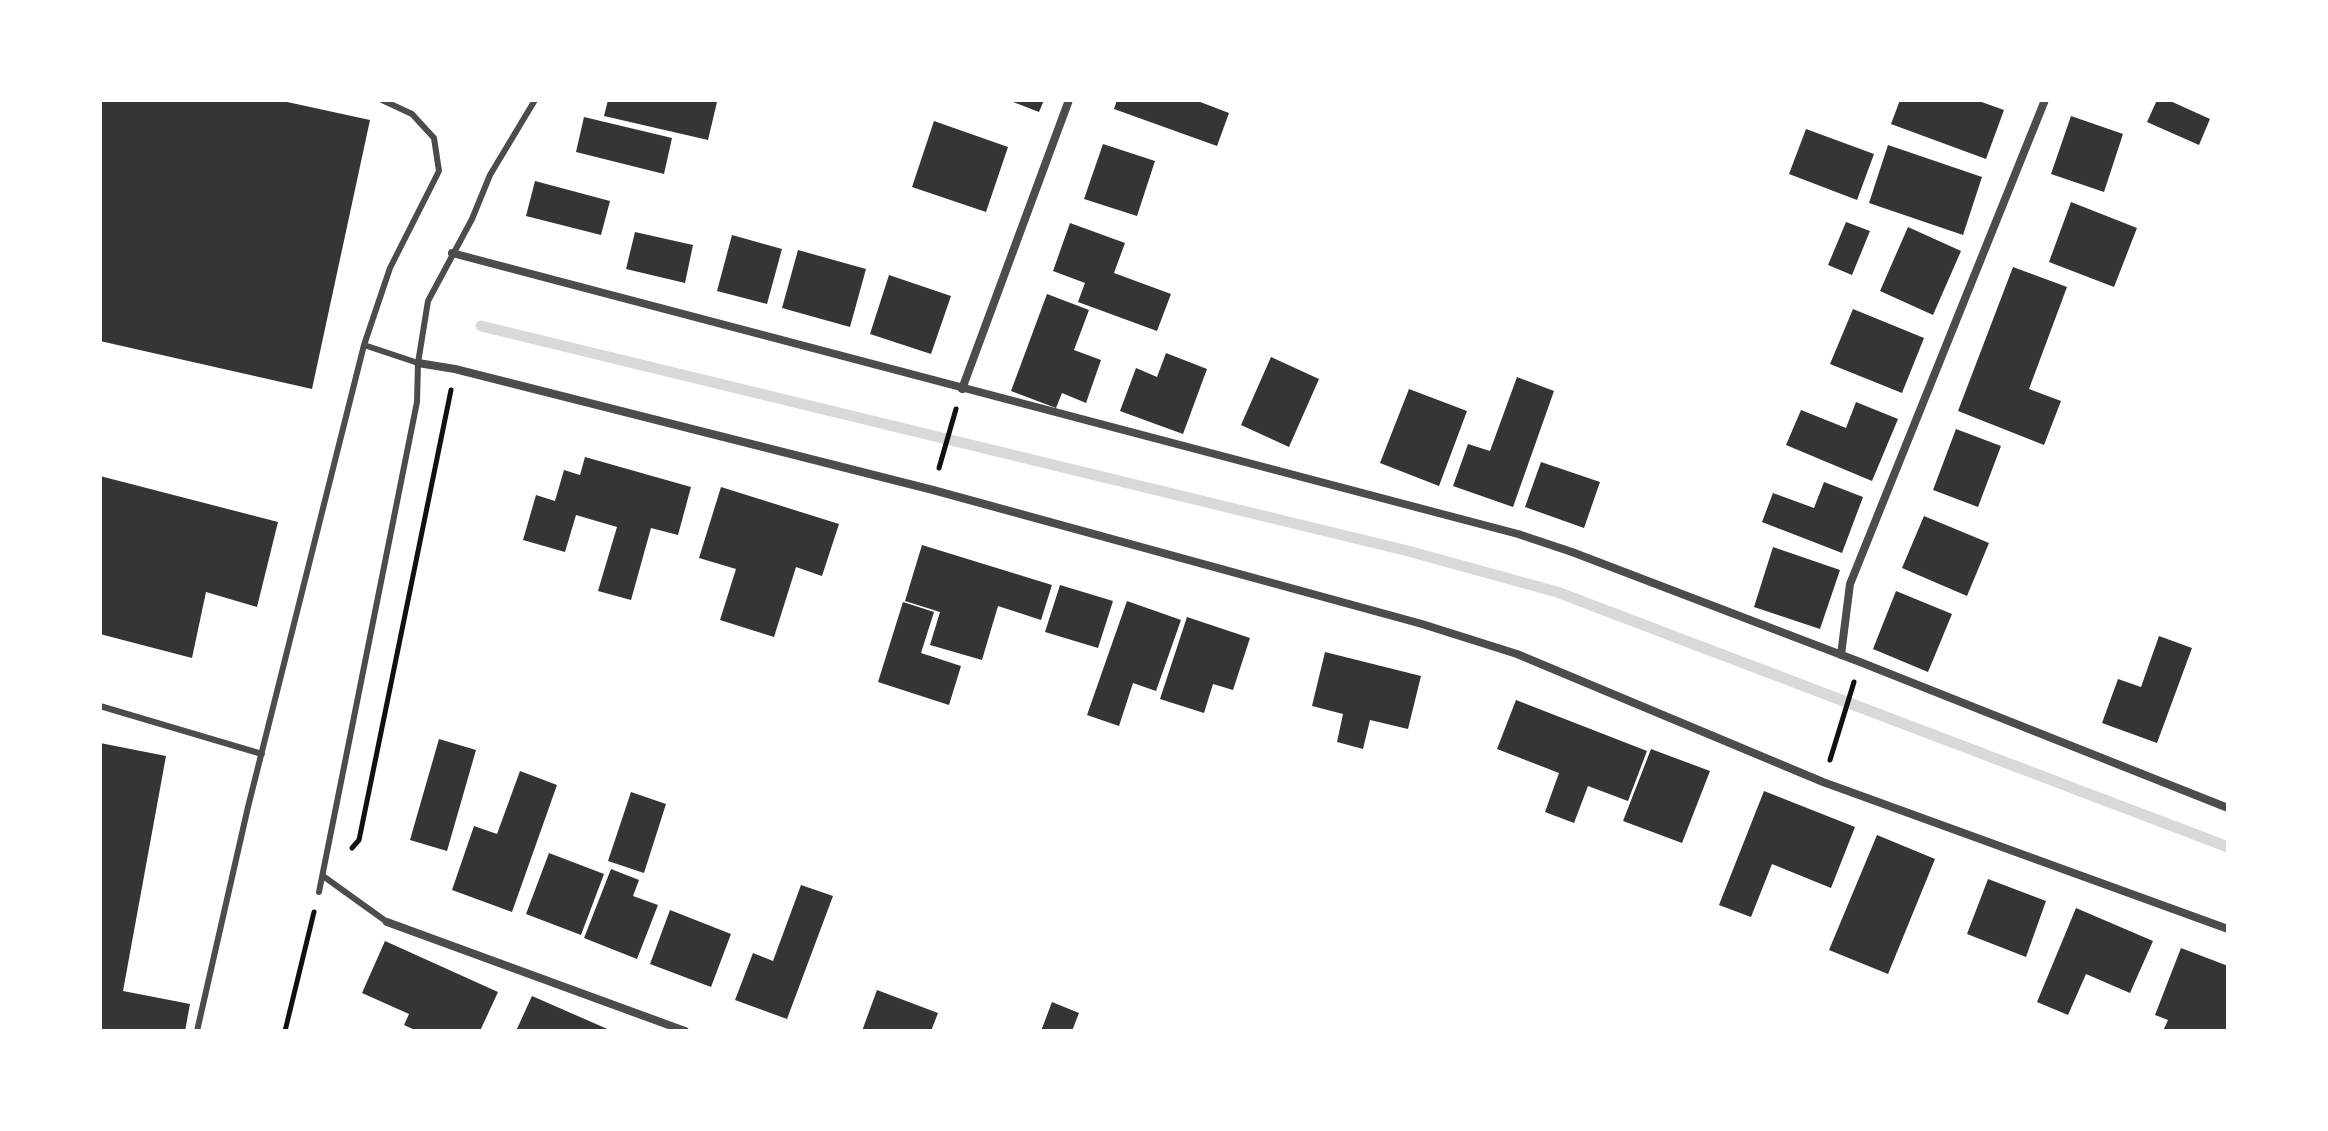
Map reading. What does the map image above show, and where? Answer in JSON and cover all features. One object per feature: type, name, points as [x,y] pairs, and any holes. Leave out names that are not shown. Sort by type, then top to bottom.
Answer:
[{"type":"street","points":[[962,389],[1069,100]]},
{"type":"street","points":[[1841,655],[1850,584],[2045,100]]},
{"type":"street","points":[[452,253],[1518,534],[1860,662],[2228,808]]},
{"type":"street","points":[[418,363],[455,369],[933,490],[1422,624],[1517,654],[1823,782],[2228,929]]},
{"type":"street","points":[[387,922],[685,1031]]},
{"type":"lane","points":[[197,1031],[364,345],[390,268],[439,171],[434,138],[412,114],[382,100]]},
{"type":"lane","points":[[319,892],[417,402],[418,363],[428,301],[472,219],[490,175],[535,100]]},
{"type":"lane","points":[[364,345],[418,363]]},
{"type":"lane","points":[[100,706],[262,754]]},
{"type":"lane","points":[[323,876],[387,922]]},
{"type":"path","points":[[323,876],[359,840],[455,369]]},
{"type":"path","points":[[938,471],[962,389]]},
{"type":"path","points":[[1823,782],[1860,662]]},
{"type":"path","points":[[285,1031],[319,892]]},
{"type":"building","points":[[100,100],[278,100],[370,120],[312,389],[100,341]]},
{"type":"building","points":[[608,100],[717,102],[708,140],[604,116]]},
{"type":"building","points":[[1008,100],[1044,100],[1039,112]]},
{"type":"building","points":[[1117,100],[1195,100],[1229,113],[1217,146],[1114,109]]},
{"type":"building","points":[[1900,100],[1976,100],[2004,110],[1986,159],[1891,124]]},
{"type":"building","points":[[2157,100],[2168,100],[2210,119],[2199,145],[2147,122]]},
{"type":"building","points":[[2071,116],[2123,134],[2104,192],[2051,174]]},
{"type":"building","points":[[584,117],[672,138],[664,174],[576,152]]},
{"type":"building","points":[[934,121],[1008,147],[986,212],[912,187]]},
{"type":"building","points":[[1806,129],[1874,154],[1857,200],[1789,174]]},
{"type":"building","points":[[1103,144],[1155,161],[1137,216],[1084,199]]},
{"type":"building","points":[[1888,145],[1982,177],[1963,235],[1869,203]]},
{"type":"building","points":[[535,181],[610,201],[601,235],[526,216]]},
{"type":"building","points":[[2071,202],[2137,228],[2114,287],[2049,262]]},
{"type":"building","points":[[1846,222],[1870,231],[1852,275],[1828,265]]},
{"type":"building","points":[[1070,223],[1125,243],[1114,273],[1171,294],[1157,331],[1078,302],[1085,283],[1053,271]]},
{"type":"building","points":[[1908,227],[1961,251],[1933,315],[1880,291]]},
{"type":"building","points":[[635,232],[693,245],[685,283],[626,269]]},
{"type":"building","points":[[732,235],[782,249],[767,304],[717,291]]},
{"type":"building","points":[[798,250],[866,269],[850,327],[782,308]]},
{"type":"building","points":[[2013,267],[2067,287],[2029,389],[2061,401],[2044,445],[1958,411]]},
{"type":"building","points":[[889,275],[951,296],[931,354],[870,334]]},
{"type":"building","points":[[1047,294],[1089,310],[1074,350],[1101,360],[1086,403],[1062,393],[1056,408],[1011,391]]},
{"type":"building","points":[[1853,309],[1924,338],[1902,393],[1830,364]]},
{"type":"building","points":[[1166,353],[1207,369],[1183,434],[1120,411],[1136,368],[1157,377]]},
{"type":"building","points":[[1271,357],[1319,379],[1289,447],[1241,425]]},
{"type":"building","points":[[1517,377],[1554,391],[1513,507],[1453,486],[1468,444],[1490,451]]},
{"type":"building","points":[[1409,389],[1467,411],[1439,486],[1380,463]]},
{"type":"building","points":[[1856,402],[1898,419],[1872,481],[1786,445],[1801,410],[1846,428]]},
{"type":"building","points":[[1956,429],[2001,446],[1978,507],[1933,490]]},
{"type":"building","points":[[585,457],[691,487],[678,535],[651,528],[631,600],[598,591],[617,527],[576,515],[565,552],[523,540],[536,495],[555,501],[564,470],[580,475]]},
{"type":"building","points":[[1541,462],[1600,482],[1584,528],[1525,507]]},
{"type":"building","points":[[100,476],[278,522],[257,607],[206,592],[192,658],[100,634]]},
{"type":"building","points":[[1824,482],[1863,497],[1842,553],[1762,522],[1773,493],[1814,508]]},
{"type":"building","points":[[721,487],[839,524],[822,576],[796,567],[774,637],[720,620],[736,569],[699,558]]},
{"type":"building","points":[[1924,516],[1989,543],[1967,596],[1902,568]]},
{"type":"building","points":[[922,545],[1052,585],[1041,620],[998,606],[982,660],[930,645],[940,612],[905,601]]},
{"type":"building","points":[[1773,547],[1840,570],[1820,629],[1754,607]]},
{"type":"building","points":[[1060,585],[1113,601],[1098,648],[1045,632]]},
{"type":"building","points":[[1896,591],[1952,614],[1928,672],[1873,649]]},
{"type":"building","points":[[1127,601],[1181,620],[1156,691],[1133,683],[1119,726],[1087,715]]},
{"type":"building","points":[[903,602],[934,612],[921,653],[961,666],[949,705],[878,682]]},
{"type":"building","points":[[1187,617],[1250,638],[1233,690],[1213,684],[1204,713],[1160,699]]},
{"type":"building","points":[[2159,636],[2192,648],[2157,743],[2102,723],[2118,679],[2141,687]]},
{"type":"building","points":[[1325,652],[1421,676],[1408,729],[1370,720],[1363,749],[1337,742],[1343,714],[1312,706]]},
{"type":"building","points":[[1516,700],[1647,751],[1628,801],[1588,786],[1574,823],[1545,812],[1559,773],[1497,749]]},
{"type":"building","points":[[439,739],[476,750],[447,851],[410,840]]},
{"type":"building","points":[[100,743],[166,756],[123,991],[190,1004],[185,1031],[100,1031]]},
{"type":"building","points":[[1651,749],[1710,771],[1682,843],[1623,821]]},
{"type":"building","points":[[520,771],[557,785],[512,912],[452,890],[474,826],[497,834]]},
{"type":"building","points":[[1764,791],[1855,827],[1831,888],[1772,864],[1751,917],[1719,905]]},
{"type":"building","points":[[631,792],[666,804],[644,873],[608,861]]},
{"type":"building","points":[[1877,835],[1935,859],[1888,974],[1829,950]]},
{"type":"building","points":[[549,853],[604,874],[581,935],[526,914]]},
{"type":"building","points":[[611,869],[639,880],[633,896],[658,905],[637,959],[584,938]]},
{"type":"building","points":[[1988,879],[2046,901],[2026,957],[1967,934]]},
{"type":"building","points":[[801,885],[833,896],[787,1019],[735,1000],[753,953],[773,961]]},
{"type":"building","points":[[2076,908],[2153,941],[2130,993],[2086,974],[2068,1015],[2037,1002]]},
{"type":"building","points":[[670,910],[731,934],[711,987],[650,964]]},
{"type":"building","points":[[385,941],[498,992],[480,1031],[417,1031],[404,1025],[409,1014],[362,993]]},
{"type":"building","points":[[2181,948],[2228,966],[2228,1031],[2163,1031],[2168,1020],[2155,1015]]},
{"type":"building","points":[[877,990],[938,1013],[931,1031],[862,1031]]},
{"type":"building","points":[[532,996],[612,1031],[516,1031]]},
{"type":"building","points":[[1052,1002],[1079,1013],[1072,1031],[1041,1031]]},
{"type":"waterway","points":[[481,326],[1408,551],[1557,592],[2228,847]]}]
